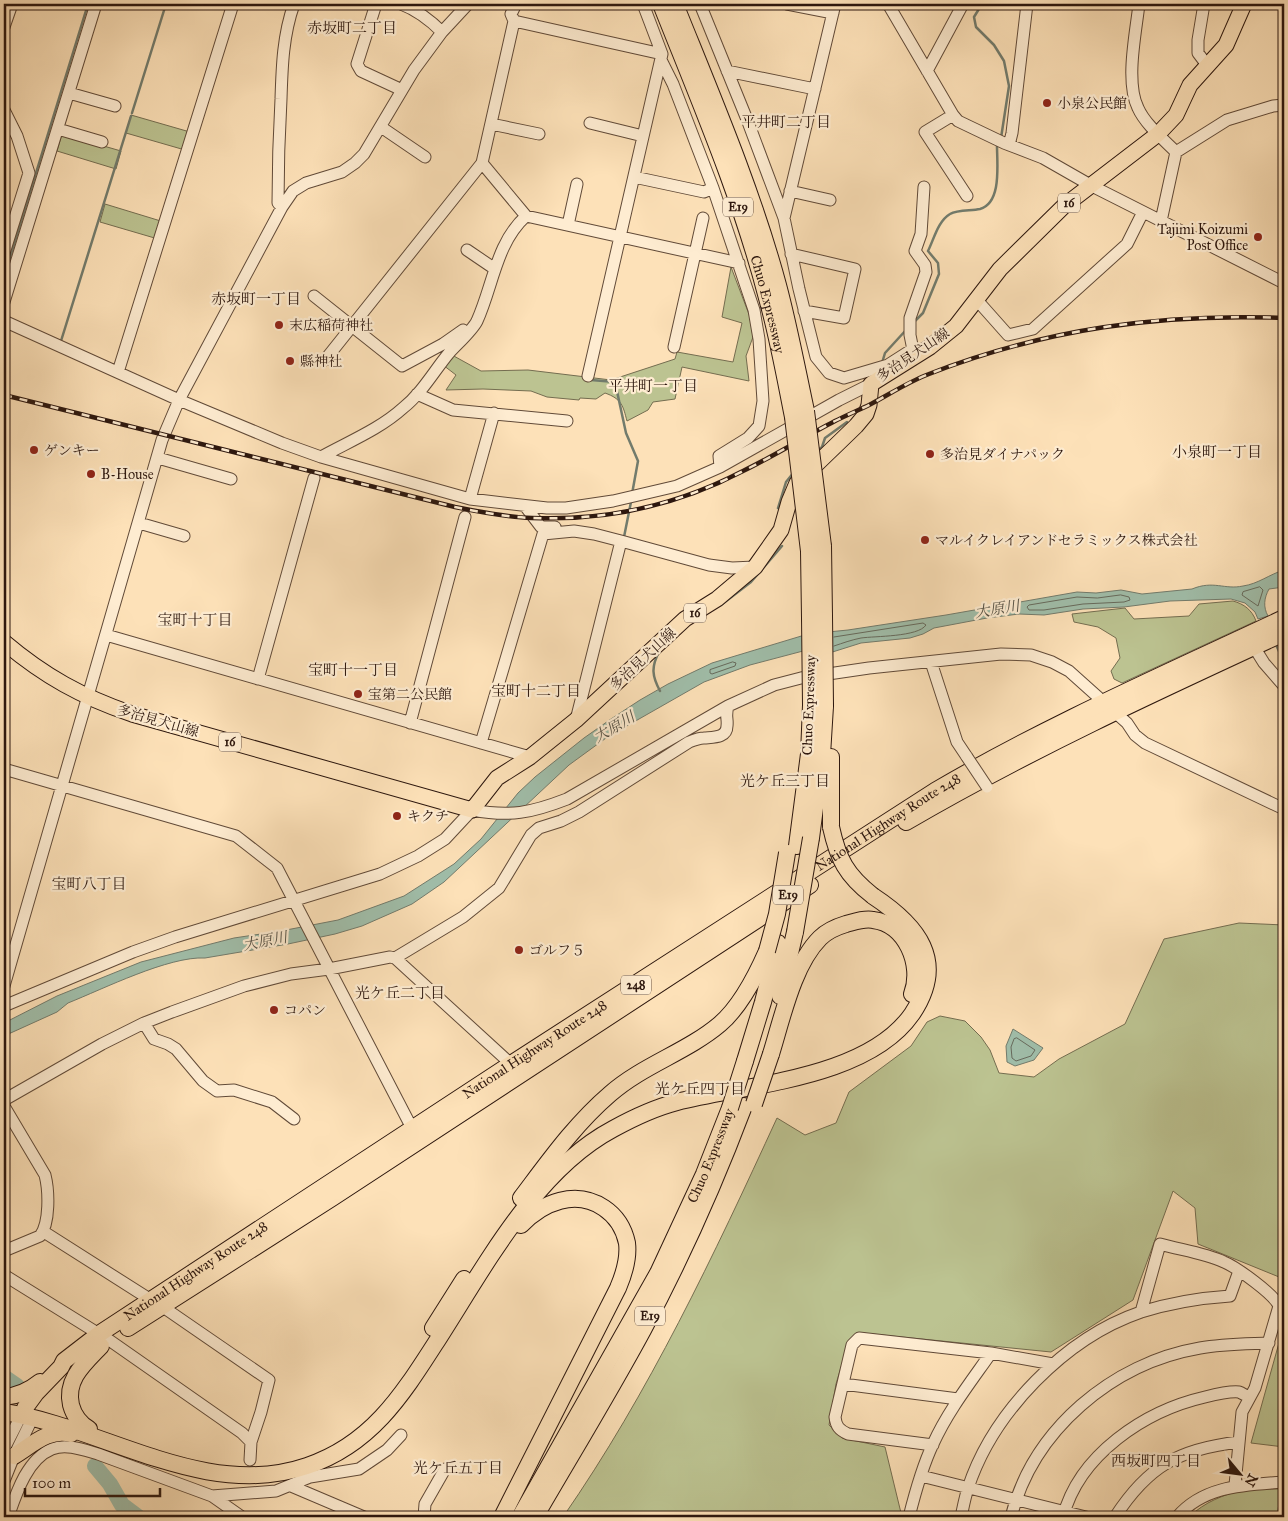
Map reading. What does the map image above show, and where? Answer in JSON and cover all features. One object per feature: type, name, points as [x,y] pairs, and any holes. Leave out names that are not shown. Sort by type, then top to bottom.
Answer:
[{"type":"highway","name":"Chuo Expressway","points":[[661,4],[729,178],[756,258],[799,414]]},
{"type":"highway","name":"Chuo Expressway","points":[[520,1517],[658,1273],[704,1174],[742,1106],[766,1056],[795,932],[811,838],[822,755],[816,549],[786,318],[767,247],[743,177],[675,4]]},
{"type":"highway","name":"National Highway Route 248","points":[[29,1413],[36,1393],[61,1367],[64,1361],[103,1340],[416,1135],[733,937],[894,829],[1108,707],[1284,618]]},
{"type":"highway","name":"National Highway Route 248","points":[[416,1135],[511,1064],[935,791],[991,758],[1284,633]]},
{"type":"highway","name":"Chuo Expressway","points":[[535,1517],[642,1331],[673,1271],[719,1172],[742,1106],[745,1061],[763,1002],[777,914],[792,850],[799,771],[809,754],[822,705]]},
{"type":"highway","points":[[4,1404],[200,1470],[251,1476],[276,1474],[307,1466],[336,1454],[370,1430],[403,1394],[498,1245],[532,1198],[571,1157],[610,1131],[646,1112],[676,1102],[782,1081],[816,1072],[869,1051],[901,1027],[912,1015],[925,988],[927,971],[925,951],[921,939],[904,919],[858,884],[844,867],[835,849],[830,827],[822,705]]},
{"type":"highway","points":[[526,1191],[565,1151],[607,1122],[637,1107],[675,1093],[801,1067],[850,1050],[876,1038],[895,1022],[914,992],[916,981],[914,960],[905,940],[883,923],[872,920],[862,920],[834,928],[819,939],[802,964],[766,1056]]},
{"type":"highway","points":[[103,1340],[79,1369],[71,1383],[70,1392],[73,1411],[87,1432],[211,1467],[243,1470],[266,1469],[288,1465],[312,1458],[334,1448],[355,1435],[388,1402],[447,1304],[495,1233],[548,1160],[585,1117],[611,1093],[638,1073],[688,1046],[720,1023],[739,1001],[773,947]]},
{"type":"highway","points":[[476,1280],[526,1220],[554,1202],[577,1198],[598,1204],[618,1220],[624,1233],[627,1244],[627,1258],[625,1271],[618,1288],[502,1517]]},
{"type":"highway","name":"National Highway Route 248","points":[[29,1413],[58,1382],[103,1340]]},
{"type":"highway","name":"248","points":[[4,1397],[12,1397],[33,1388],[58,1364],[64,1361]]},
{"type":"highway","points":[[4,1412],[29,1413]]},
{"type":"highway","points":[[9,1452],[52,1434],[63,1432],[80,1436],[87,1432]]},
{"type":"main road","name":"多治見犬山線","points":[[4,642],[43,674],[88,698],[132,714],[472,810],[497,778],[530,757],[576,720],[685,619],[717,599],[755,567],[781,530],[796,483],[856,426],[866,414],[869,405],[867,382],[914,353],[930,347],[956,326],[1000,269],[1064,206],[1158,134],[1176,115],[1190,85],[1226,45],[1244,4]]},
{"type":"street","points":[[4,302],[96,4]]},
{"type":"street","points":[[118,372],[233,4]]},
{"type":"street","points":[[282,207],[278,204],[278,150],[282,55],[286,30],[294,4]]},
{"type":"street","points":[[376,4],[356,64],[361,71],[402,90]]},
{"type":"street","points":[[401,4],[412,8],[430,20],[442,32]]},
{"type":"street","points":[[4,986],[9,951],[62,786],[167,428],[179,400],[282,207],[293,191],[306,183],[334,175],[355,163],[364,154],[414,70],[442,32],[468,4]]},
{"type":"street","points":[[325,360],[482,163],[514,21],[510,14],[516,4]]},
{"type":"street","points":[[643,4],[661,57],[714,188],[754,310],[759,338],[763,400],[759,426],[748,438],[719,456],[720,467]]},
{"type":"street","points":[[700,4],[748,122],[784,218],[816,357],[829,373],[867,382]]},
{"type":"street","points":[[784,218],[834,8],[787,4]]},
{"type":"street","points":[[888,4],[958,121],[1043,158],[1092,186],[1284,282]]},
{"type":"street","points":[[927,71],[963,4]]},
{"type":"street","points":[[1003,142],[1012,133],[1027,4]]},
{"type":"street","points":[[1139,4],[1132,70],[1132,90],[1138,109],[1158,134],[1176,152]]},
{"type":"street","points":[[1204,4],[1198,52],[1207,65]]},
{"type":"street","points":[[4,27],[8,9]]},
{"type":"street","points":[[514,21],[661,57]]},
{"type":"street","points":[[588,376],[661,57]]},
{"type":"street","points":[[727,71],[815,90]]},
{"type":"street","points":[[69,92],[115,106]]},
{"type":"street","points":[[1161,221],[1176,152],[1227,120],[1273,106],[1284,105]]},
{"type":"street","points":[[4,110],[17,136],[29,173],[4,253]]},
{"type":"street","points":[[953,115],[925,132],[967,196]]},
{"type":"street","points":[[590,123],[643,136]]},
{"type":"street","points":[[491,124],[539,134]]},
{"type":"street","points":[[380,127],[425,157]]},
{"type":"street","points":[[58,129],[102,142]]},
{"type":"street","points":[[482,163],[526,216],[739,263]]},
{"type":"street","points":[[634,176],[704,192],[714,188]]},
{"type":"street","points":[[568,225],[577,184]]},
{"type":"street","points":[[4,320],[239,426],[321,456],[470,499],[525,506],[566,508],[642,496],[677,486],[720,467],[839,400],[867,382],[888,365],[914,353],[910,335],[910,318],[926,272],[925,265],[915,251],[920,234],[924,187]]},
{"type":"street","points":[[790,191],[830,200]]},
{"type":"street","points":[[976,299],[1008,335],[1033,329],[1127,244],[1143,212]]},
{"type":"street","points":[[321,456],[387,420],[404,408],[417,394],[476,324],[495,269],[514,227],[526,216]]},
{"type":"street","points":[[674,347],[703,218]]},
{"type":"street","points":[[468,250],[495,269]]},
{"type":"street","points":[[791,254],[854,269],[844,318],[804,311]]},
{"type":"street","points":[[314,296],[402,366],[443,344],[464,329],[476,324]]},
{"type":"street","points":[[417,394],[453,410],[567,421]]},
{"type":"street","points":[[470,499],[494,413]]},
{"type":"street","points":[[158,458],[231,479]]},
{"type":"street","points":[[258,679],[314,478]]},
{"type":"street","points":[[525,506],[541,526],[594,534],[709,565],[732,568],[755,567]]},
{"type":"street","points":[[410,722],[465,517]]},
{"type":"street","points":[[139,523],[184,536]]},
{"type":"street","points":[[481,743],[543,534],[574,531]]},
{"type":"street","points":[[576,720],[621,541]]},
{"type":"street","points":[[106,635],[530,757]]},
{"type":"street","points":[[1254,647],[1264,663],[1284,686]]},
{"type":"street","points":[[4,1006],[166,940],[297,906],[380,874],[418,856],[445,839],[472,810],[492,813],[520,813],[546,807],[567,799],[728,706],[774,685],[801,678],[1001,654],[1031,655],[1052,662],[1069,671],[1127,723],[1135,735],[1145,743],[1284,809]]},
{"type":"street","points":[[931,662],[958,742],[987,787]]},
{"type":"street","points":[[395,958],[463,917],[499,888],[530,835],[538,828],[579,812],[688,742],[720,736],[726,732],[728,725],[725,716],[728,706]]},
{"type":"street","points":[[4,769],[236,836],[276,868],[416,1135]]},
{"type":"street","points":[[4,1100],[102,1044],[144,1023],[244,986],[328,966],[390,957],[395,958],[511,1064]]},
{"type":"street","points":[[144,1023],[154,1038],[176,1049],[203,1081],[217,1091],[234,1090],[272,1102],[294,1120]]},
{"type":"street","points":[[4,1106],[44,1175],[48,1187],[44,1232],[40,1236],[4,1251]]},
{"type":"street","points":[[44,1232],[157,1303],[269,1380],[262,1412],[251,1442],[250,1460]]},
{"type":"street","points":[[1141,1312],[1160,1244],[1225,1262],[1276,1300],[1279,1306],[1255,1388],[1242,1412],[1235,1486]]},
{"type":"street","points":[[961,1517],[968,1488],[987,1448],[1007,1415],[1030,1387],[1053,1364],[1093,1335],[1118,1321],[1141,1312],[1197,1299],[1230,1296],[1239,1271]]},
{"type":"street","points":[[4,1275],[242,1433],[251,1442]]},
{"type":"street","points":[[933,1445],[848,1434],[841,1431],[836,1424],[835,1417],[852,1345],[859,1338],[991,1353],[1053,1364]]},
{"type":"street","points":[[1011,1517],[1025,1477],[1046,1443],[1069,1416],[1116,1379],[1163,1357],[1201,1347],[1268,1343]]},
{"type":"street","points":[[909,1517],[921,1476],[933,1445],[958,1399],[991,1353]]},
{"type":"street","points":[[843,1384],[958,1399]]},
{"type":"street","points":[[1063,1514],[1075,1487],[1086,1471],[1103,1452],[1142,1421],[1188,1401],[1239,1392],[1249,1397]]},
{"type":"street","points":[[4,1481],[9,1452],[29,1413]]},
{"type":"street","points":[[212,1496],[276,1491],[310,1478],[359,1469],[386,1450],[401,1435]]},
{"type":"street","points":[[1115,1517],[1138,1486],[1179,1455],[1213,1445],[1239,1442]]},
{"type":"street","points":[[8,1517],[33,1463],[53,1448],[80,1448],[212,1496],[242,1517]]},
{"type":"street","points":[[424,1517],[425,1504],[445,1469]]},
{"type":"street","points":[[921,1476],[1063,1514],[1086,1517]]},
{"type":"street","points":[[1177,1517],[1197,1501],[1217,1491],[1235,1486],[1284,1482]]},
{"type":"street","points":[[291,1486],[364,1517]]},
{"type":"green space","points":[[131,115],[190,132],[185,150],[126,133]]},
{"type":"green space","points":[[62,134],[121,151],[116,169],[57,151]]},
{"type":"green space","points":[[105,204],[164,222],[158,239],[100,222]]},
{"type":"green space","points":[[731,267],[750,317],[753,337],[746,356],[749,381],[682,367],[675,399],[653,402],[648,410],[627,421],[621,404],[615,398],[605,393],[596,399],[580,398],[579,400],[547,397],[531,391],[446,390],[456,375],[443,365],[452,355],[481,371],[528,370],[611,380],[675,359],[677,352],[733,362],[742,323],[722,317]]},
{"type":"green space","points":[[1233,601],[1247,608],[1256,621],[1122,683],[1114,679],[1111,671],[1120,658],[1116,638],[1098,627],[1074,622],[1072,614],[1125,608],[1134,619],[1189,616],[1199,604]]},
{"type":"green space","points":[[1239,923],[1284,925],[1284,1279],[1198,1244],[1195,1208],[1173,1191],[1133,1300],[1051,1352],[862,1333],[848,1344],[836,1384],[829,1425],[842,1438],[885,1447],[902,1517],[563,1517],[624,1422],[679,1322],[777,1118],[805,1135],[836,1123],[849,1092],[911,1046],[927,1022],[940,1016],[965,1021],[981,1037],[990,1050],[999,1073],[1034,1077],[1059,1059],[1125,1024],[1164,939]]},
{"type":"green space","points":[[1284,1325],[1284,1447],[1251,1443]]},
{"type":"green space","points":[[1244,1489],[1281,1489],[1277,1517],[1189,1517],[1208,1503]]},
{"type":"water","name":"大原川","points":[[1284,570],[1284,587],[1269,589],[1265,602],[1268,616],[1258,619],[1255,612],[1245,603],[1231,599],[1170,601],[1124,607],[1083,609],[1044,615],[1019,614],[934,628],[910,638],[861,643],[823,655],[803,651],[750,665],[704,682],[617,730],[569,765],[444,882],[412,904],[362,926],[335,934],[288,944],[173,962],[117,982],[68,1003],[57,1012],[4,1036],[4,1023],[57,996],[141,962],[234,938],[338,920],[404,896],[454,864],[481,839],[518,793],[584,738],[640,700],[712,663],[808,634],[946,615],[1077,592],[1096,593],[1121,590],[1142,594],[1192,589],[1207,585],[1236,587],[1254,583]]},
{"type":"water","points":[[1013,1029],[1043,1048],[1034,1060],[1015,1066],[1007,1062],[1006,1046]]},
{"type":"waterway","points":[[4,277],[88,4]]},
{"type":"waterway","points":[[132,113],[166,4]]},
{"type":"waterway","points":[[982,4],[974,17],[976,27],[994,45],[1004,61],[1009,86],[1001,138]]},
{"type":"waterway","points":[[61,341],[131,116]]},
{"type":"waterway","points":[[914,322],[923,313],[939,274],[938,263],[928,251],[937,231],[942,221],[953,212],[980,209],[992,199],[997,182],[997,146],[999,143]]},
{"type":"waterway","points":[[882,363],[885,353],[906,330]]},
{"type":"waterway","points":[[591,380],[615,382],[626,433],[638,461],[632,494]]},
{"type":"waterway","points":[[817,451],[822,447],[825,438],[847,422]]},
{"type":"waterway","points":[[778,508],[786,482],[794,472]]},
{"type":"waterway","points":[[624,537],[631,502]]},
{"type":"waterway","points":[[721,605],[751,582],[782,546]]},
{"type":"waterway","points":[[1277,647],[1284,662]]},
{"type":"waterway","points":[[659,652],[654,672],[655,681],[660,691]]},
{"type":"waterway","points":[[4,1377],[17,1386]]},
{"type":"waterway","points":[[95,1466],[110,1484],[122,1505],[138,1517]]},
{"type":"railway","points":[[4,395],[455,507],[522,517],[587,517],[667,502],[718,483],[906,384],[972,358],[1060,335],[1104,327],[1193,318],[1284,318]]},
{"type":"place","name":"小泉公民館","points":[[1047,103]]},
{"type":"place","name":"Tajimi Koizumi Post Office","points":[[1258,237]]},
{"type":"place","name":"末広稲荷神社","points":[[279,325]]},
{"type":"place","name":"縣神社","points":[[290,361]]},
{"type":"place","name":"ゲンキー","points":[[34,450]]},
{"type":"place","name":"多治見ダイナパック","points":[[930,454]]},
{"type":"place","name":"B-House","points":[[91,474]]},
{"type":"place","name":"マルイクレイアンドセラミックス株式会社","points":[[925,540]]},
{"type":"place","name":"宝第二公民館","points":[[358,694]]},
{"type":"place","name":"キクチ","points":[[397,816]]},
{"type":"place","name":"ゴルフ５","points":[[519,950]]},
{"type":"place","name":"コパン","points":[[274,1010]]},
{"type":"district","name":"赤坂町二丁目","points":[[352,28]]},
{"type":"district","name":"平井町二丁目","points":[[786,122]]},
{"type":"district","name":"赤坂町一丁目","points":[[256,299]]},
{"type":"district","name":"平井町一丁目","points":[[653,386]]},
{"type":"district","name":"小泉町一丁目","points":[[1217,452]]},
{"type":"district","name":"宝町十丁目","points":[[195,620]]},
{"type":"district","name":"宝町十一丁目","points":[[353,670]]},
{"type":"district","name":"宝町十二丁目","points":[[536,691]]},
{"type":"district","name":"光ケ丘三丁目","points":[[785,781]]},
{"type":"district","name":"宝町八丁目","points":[[89,884]]},
{"type":"district","name":"光ケ丘二丁目","points":[[400,993]]},
{"type":"district","name":"光ケ丘四丁目","points":[[700,1089]]},
{"type":"district","name":"西坂町四丁目","points":[[1156,1461]]},
{"type":"district","name":"光ケ丘五丁目","points":[[458,1468]]}]
